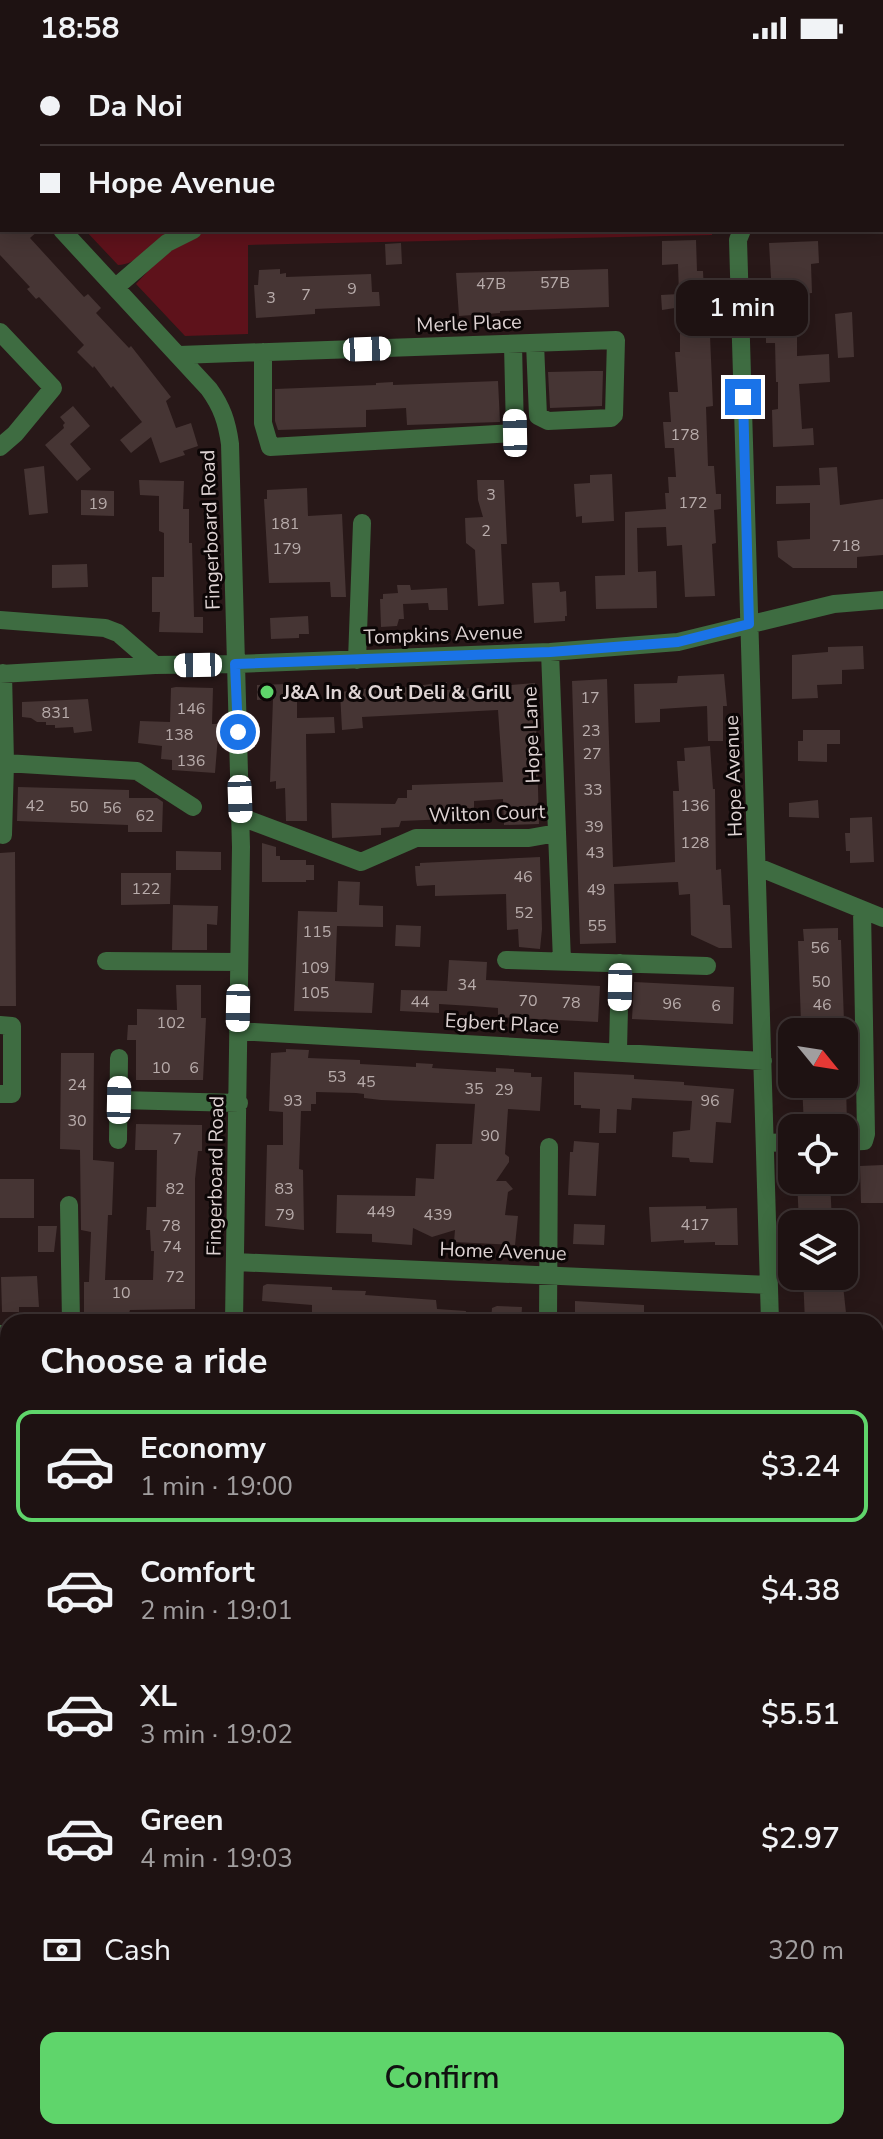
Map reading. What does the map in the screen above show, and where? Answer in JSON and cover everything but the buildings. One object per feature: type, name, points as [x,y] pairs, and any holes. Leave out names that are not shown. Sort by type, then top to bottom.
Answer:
[{"type":"street","name":"Fingerboard Road","points":[[64,232],[179,355],[221,405],[227,422],[241,817],[234,1314]]},
{"type":"street","points":[[116,287],[167,243],[189,232]]},
{"type":"street","name":"Hope Avenue","points":[[741,232],[738,240],[770,1314]]},
{"type":"street","points":[[0,332],[53,388],[15,434],[0,447]]},
{"type":"street","name":"Merle Place","points":[[179,355],[616,340],[614,415],[611,418],[548,421],[538,416],[535,343]]},
{"type":"street","points":[[263,352],[263,423],[270,447],[515,433],[513,344]]},
{"type":"street","points":[[357,660],[362,523]]},
{"type":"street","name":"Tompkins Avenue","points":[[2,674],[155,665],[550,652],[678,642],[834,604],[883,600]]},
{"type":"street","points":[[0,620],[105,628],[118,633],[155,665]]},
{"type":"street","name":"Hope Lane","points":[[550,652],[562,961]]},
{"type":"street","points":[[2,674],[5,763],[3,835]]},
{"type":"street","points":[[5,763],[137,771],[193,807]]},
{"type":"street","name":"Wilton Court","points":[[241,817],[361,862],[416,838],[529,838],[557,833]]},
{"type":"street","points":[[758,867],[883,918]]},
{"type":"street","points":[[858,1141],[864,1141],[866,1134],[862,910]]},
{"type":"street","points":[[506,960],[707,966]]},
{"type":"street","points":[[106,961],[239,962]]},
{"type":"street","points":[[618,1051],[620,963]]},
{"type":"street","points":[[0,1025],[12,1026],[12,1094],[0,1094]]},
{"type":"street","name":"Egbert Place","points":[[238,1031],[763,1061]]},
{"type":"street","points":[[118,1140],[119,1058]]},
{"type":"street","points":[[119,1100],[239,1103]]},
{"type":"street","points":[[766,1143],[778,1143]]},
{"type":"street","points":[[548,1314],[549,1147]]},
{"type":"street","points":[[69,1205],[71,1314]]},
{"type":"street","name":"Home Avenue","points":[[235,1262],[768,1285]]},
{"type":"shaded area","points":[[87,232],[176,232],[134,261],[118,265]]},
{"type":"shaded area","points":[[200,232],[712,232],[712,235],[248,245],[248,334],[185,336],[136,284],[172,245]]},
{"type":"place","name":"J&A In & Out Deli & Grill","points":[[267,692]]},
{"type":"route","points":[[238,732],[235,664],[550,652],[678,642],[749,624],[743,397]]}]
